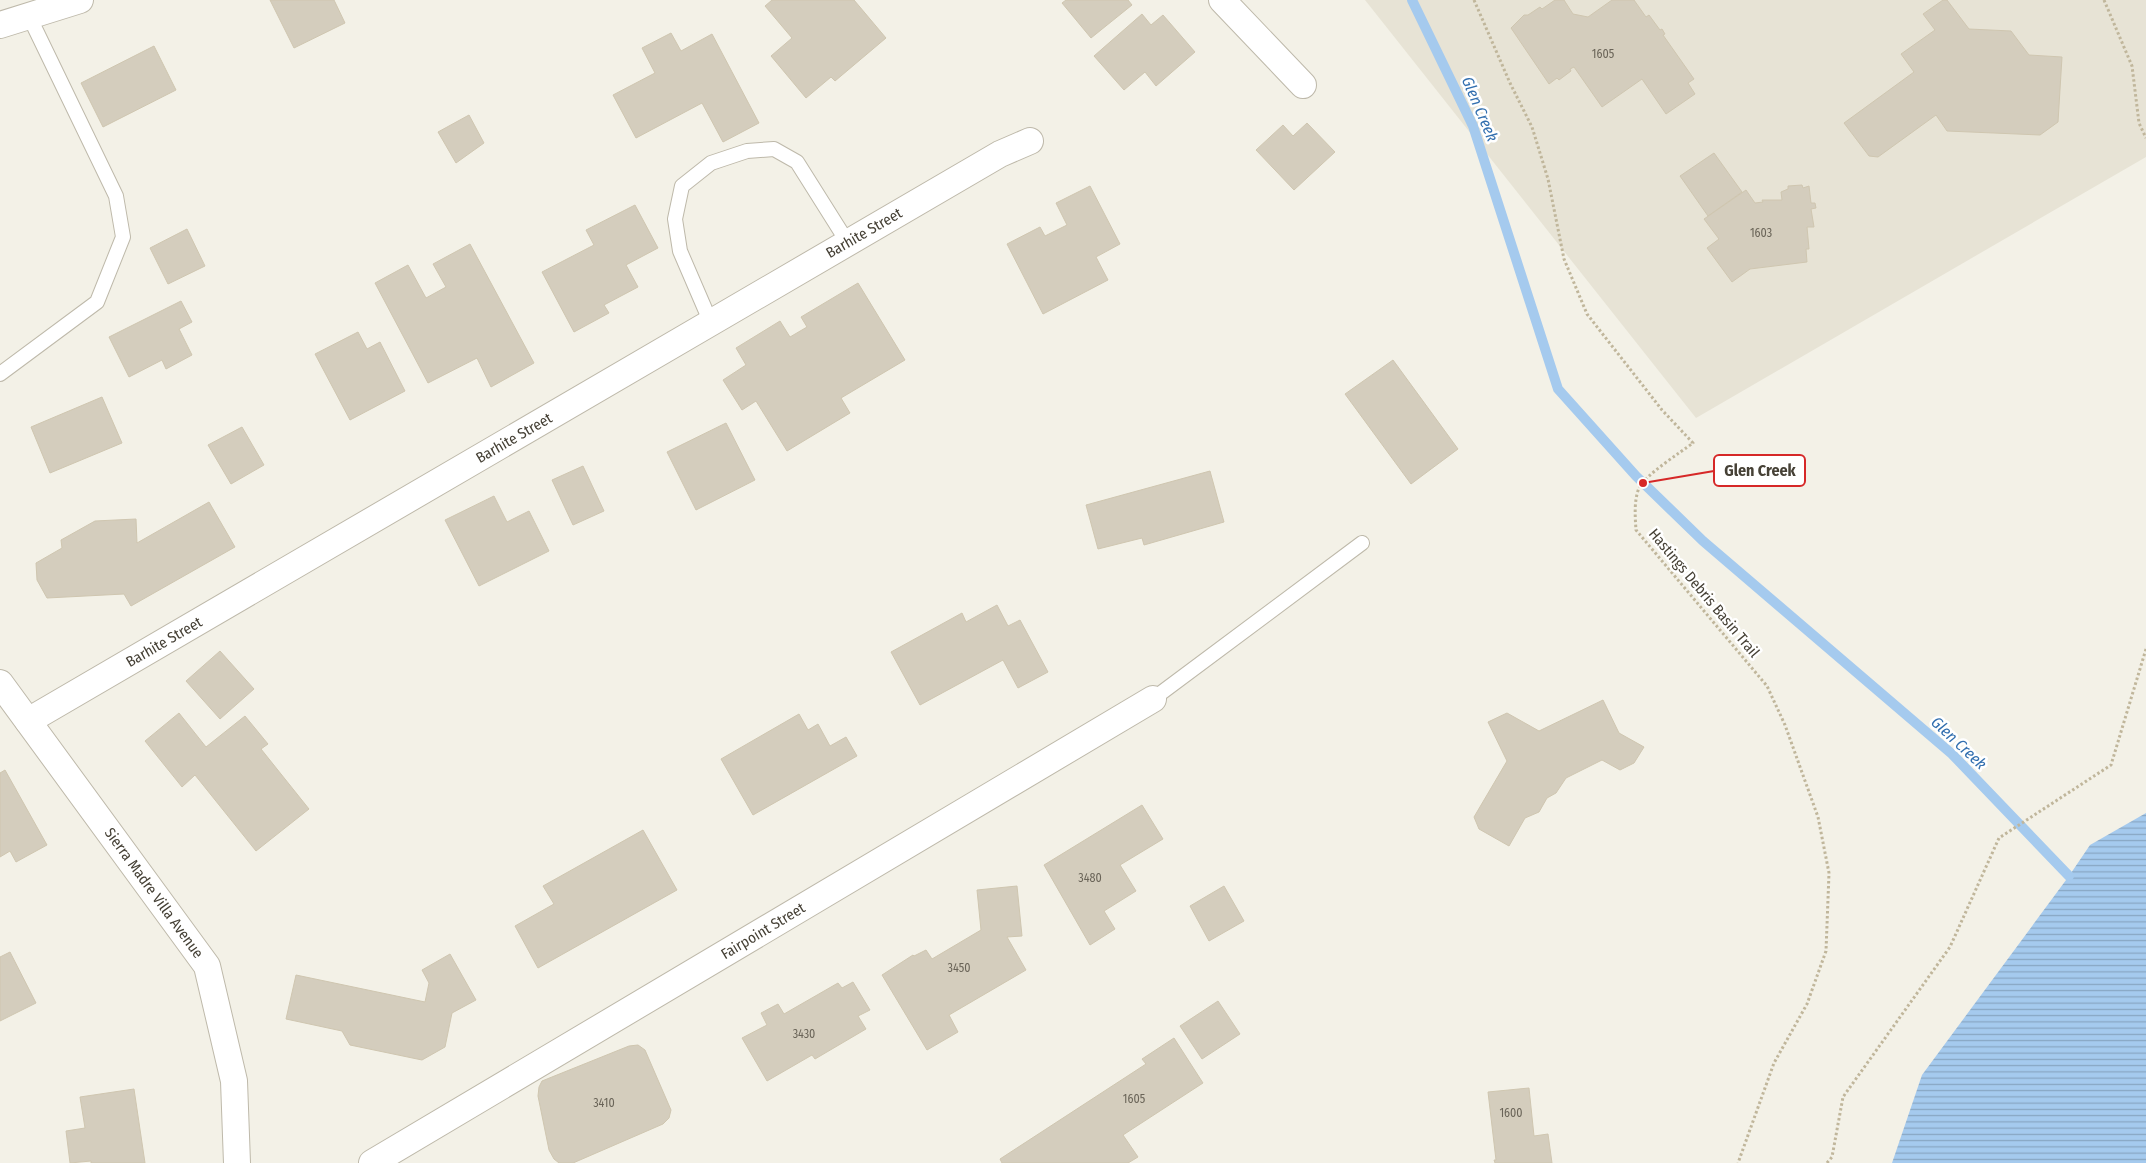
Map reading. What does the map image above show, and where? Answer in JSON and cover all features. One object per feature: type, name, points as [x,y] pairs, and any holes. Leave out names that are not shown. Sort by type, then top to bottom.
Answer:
[{"type":"street","points":[[0,26],[80,0]]},
{"type":"street","points":[[1227,4],[1303,85]]},
{"type":"street","name":"Barhite Street","points":[[28,721],[1000,154],[1030,141]]},
{"type":"street","name":"Sierra Madre Villa Avenue","points":[[0,683],[207,966],[234,1081],[237,1163]]},
{"type":"street","name":"Fairpoint Street","points":[[372,1163],[1153,698]]},
{"type":"lane","points":[[0,374],[97,302],[123,237],[116,196],[29,16]]},
{"type":"lane","points":[[710,323],[680,251],[675,219],[682,186],[712,163],[747,151],[774,149],[797,162],[848,242]]},
{"type":"lane","points":[[1153,698],[1362,543]]},
{"type":"path","name":"Hastings Debris Basin Trail","points":[[1474,0],[1510,83],[1532,127],[1548,179],[1564,259],[1587,314],[1662,410],[1693,443],[1658,468],[1640,486],[1635,512],[1636,530],[1767,686],[1785,725],[1818,817],[1828,873],[1826,951],[1807,1004],[1774,1063],[1738,1163]]},
{"type":"path","points":[[2104,0],[2132,66],[2139,123],[2146,138]]},
{"type":"path","points":[[1827,1163],[1832,1157],[1843,1097],[1950,947],[1999,838],[2111,765],[2146,649]]},
{"type":"shaded area","points":[[1365,0],[2146,0],[2146,157],[1696,418]]},
{"type":"water","points":[[2146,813],[2146,1163],[1892,1163],[1922,1075],[2090,845]]},
{"type":"building","points":[[270,0],[334,0],[345,23],[294,48]]},
{"type":"building","points":[[772,0],[854,0],[886,38],[835,81],[831,77],[806,98],[771,56],[792,38],[765,6]]},
{"type":"building","points":[[1066,0],[1128,0],[1132,5],[1091,38],[1062,3]]},
{"type":"building","points":[[1555,0],[1564,0],[1573,14],[1588,17],[1612,0],[1634,0],[1646,17],[1649,15],[1660,30],[1662,29],[1665,34],[1663,35],[1694,79],[1688,83],[1695,94],[1666,114],[1642,79],[1602,107],[1574,67],[1559,80],[1557,78],[1549,84],[1511,28],[1524,15],[1528,15],[1540,7],[1542,9]]},
{"type":"building","points":[[1943,0],[1947,0],[1969,29],[2011,31],[2029,55],[2062,57],[2058,122],[2040,135],[1947,131],[1936,115],[1878,157],[1869,156],[1844,123],[1914,72],[1901,54],[1935,30],[1923,14]]},
{"type":"building","points":[[1142,14],[1151,25],[1163,15],[1195,52],[1156,86],[1145,72],[1124,90],[1094,56]]},
{"type":"building","points":[[671,33],[681,51],[712,34],[759,123],[723,142],[702,103],[636,138],[613,95],[655,73],[642,48]]},
{"type":"building","points":[[154,46],[176,90],[103,127],[81,83]]},
{"type":"building","points":[[469,115],[484,143],[456,163],[438,132]]},
{"type":"building","points":[[1307,123],[1335,152],[1294,190],[1256,150],[1283,125],[1293,136]]},
{"type":"building","points":[[1714,153],[1742,192],[1708,216],[1680,176]]},
{"type":"building","points":[[1802,185],[1803,188],[1809,186],[1811,203],[1815,203],[1816,208],[1811,209],[1814,227],[1807,227],[1809,249],[1806,249],[1807,262],[1750,269],[1732,282],[1707,248],[1719,239],[1704,219],[1746,190],[1755,203],[1763,202],[1762,200],[1782,200],[1781,192],[1788,189],[1788,186]]},
{"type":"building","points":[[1090,186],[1120,244],[1096,257],[1108,280],[1043,314],[1007,244],[1040,227],[1045,236],[1067,225],[1056,203]]},
{"type":"building","points":[[635,205],[658,248],[626,265],[638,287],[604,305],[609,313],[574,332],[542,272],[594,245],[586,230]]},
{"type":"building","points":[[187,229],[205,266],[168,284],[150,248]]},
{"type":"building","points":[[470,244],[534,363],[491,387],[477,358],[428,383],[375,283],[408,265],[426,298],[446,287],[433,264]]},
{"type":"building","points":[[858,283],[905,360],[841,398],[850,413],[787,451],[756,401],[742,410],[723,380],[746,365],[736,348],[780,321],[790,337],[807,327],[801,317]]},
{"type":"building","points":[[181,301],[192,322],[179,329],[192,355],[166,369],[162,360],[129,377],[109,337]]},
{"type":"building","points":[[358,332],[367,349],[380,342],[405,391],[350,420],[315,354]]},
{"type":"building","points":[[1393,360],[1458,449],[1411,484],[1345,394]]},
{"type":"building","points":[[102,397],[122,443],[50,473],[31,427]]},
{"type":"building","points":[[726,423],[755,480],[696,510],[667,452]]},
{"type":"building","points":[[242,427],[264,465],[231,484],[208,445]]},
{"type":"building","points":[[583,466],[604,511],[573,525],[552,480]]},
{"type":"building","points":[[1210,471],[1224,522],[1144,545],[1142,538],[1098,549],[1086,505]]},
{"type":"building","points":[[494,496],[507,522],[529,511],[549,551],[479,586],[445,520]]},
{"type":"building","points":[[209,502],[235,547],[131,606],[124,594],[47,598],[37,580],[36,563],[62,548],[61,540],[95,521],[136,519],[137,543]]},
{"type":"building","points":[[997,605],[1008,626],[1020,620],[1048,672],[1018,688],[1003,660],[920,705],[891,652],[962,613],[966,622]]},
{"type":"building","points":[[220,651],[254,689],[220,719],[186,681]]},
{"type":"building","points":[[1603,700],[1619,733],[1644,747],[1634,763],[1620,770],[1602,760],[1566,778],[1556,793],[1547,798],[1539,812],[1525,818],[1509,846],[1479,829],[1474,817],[1507,761],[1488,722],[1507,713],[1539,731]]},
{"type":"building","points":[[179,713],[206,747],[245,716],[268,744],[261,749],[309,809],[256,851],[195,775],[182,787],[145,741]]},
{"type":"building","points":[[799,714],[808,730],[818,724],[830,746],[846,737],[857,756],[753,815],[721,759]]},
{"type":"building","points":[[5,770],[47,845],[16,862],[10,851],[0,857],[0,773]]},
{"type":"building","points":[[1142,805],[1163,839],[1120,865],[1136,891],[1104,911],[1115,929],[1090,945],[1044,865]]},
{"type":"building","points":[[643,830],[677,890],[538,968],[515,926],[554,904],[543,886]]},
{"type":"building","points":[[1017,886],[1022,936],[1007,937],[1026,970],[949,1015],[958,1032],[927,1050],[882,975],[913,955],[926,950],[932,959],[981,930],[977,890]]},
{"type":"building","points":[[1224,886],[1244,921],[1209,941],[1190,906]]},
{"type":"building","points":[[10,952],[36,1003],[0,1021],[0,957]]},
{"type":"building","points":[[450,954],[476,1000],[452,1013],[445,1047],[422,1060],[350,1045],[342,1031],[286,1019],[296,975],[425,1002],[429,983],[422,970]]},
{"type":"building","points":[[853,982],[870,1010],[858,1016],[866,1029],[815,1059],[812,1055],[767,1081],[742,1038],[767,1025],[761,1013],[778,1004],[784,1014],[838,983],[842,988]]},
{"type":"building","points":[[1218,1001],[1240,1034],[1202,1059],[1180,1026]]},
{"type":"building","points":[[1174,1038],[1203,1083],[1123,1135],[1138,1157],[1128,1163],[1002,1163],[1000,1159],[1146,1064],[1142,1059]]},
{"type":"building","points":[[638,1045],[645,1050],[671,1110],[669,1118],[663,1124],[573,1163],[559,1163],[554,1159],[549,1150],[538,1096],[542,1081],[629,1046]]},
{"type":"building","points":[[1529,1088],[1534,1136],[1548,1134],[1552,1163],[1495,1163],[1488,1092]]},
{"type":"building","points":[[134,1089],[145,1163],[91,1163],[91,1161],[70,1163],[66,1131],[85,1128],[80,1097]]},
{"type":"waterway","name":"Glen Creek","points":[[1412,0],[1473,126],[1558,389],[1636,476],[1703,541],[1952,754],[2069,876]]},
{"type":"place","name":"Glen Creek","points":[[1643,483]]}]
